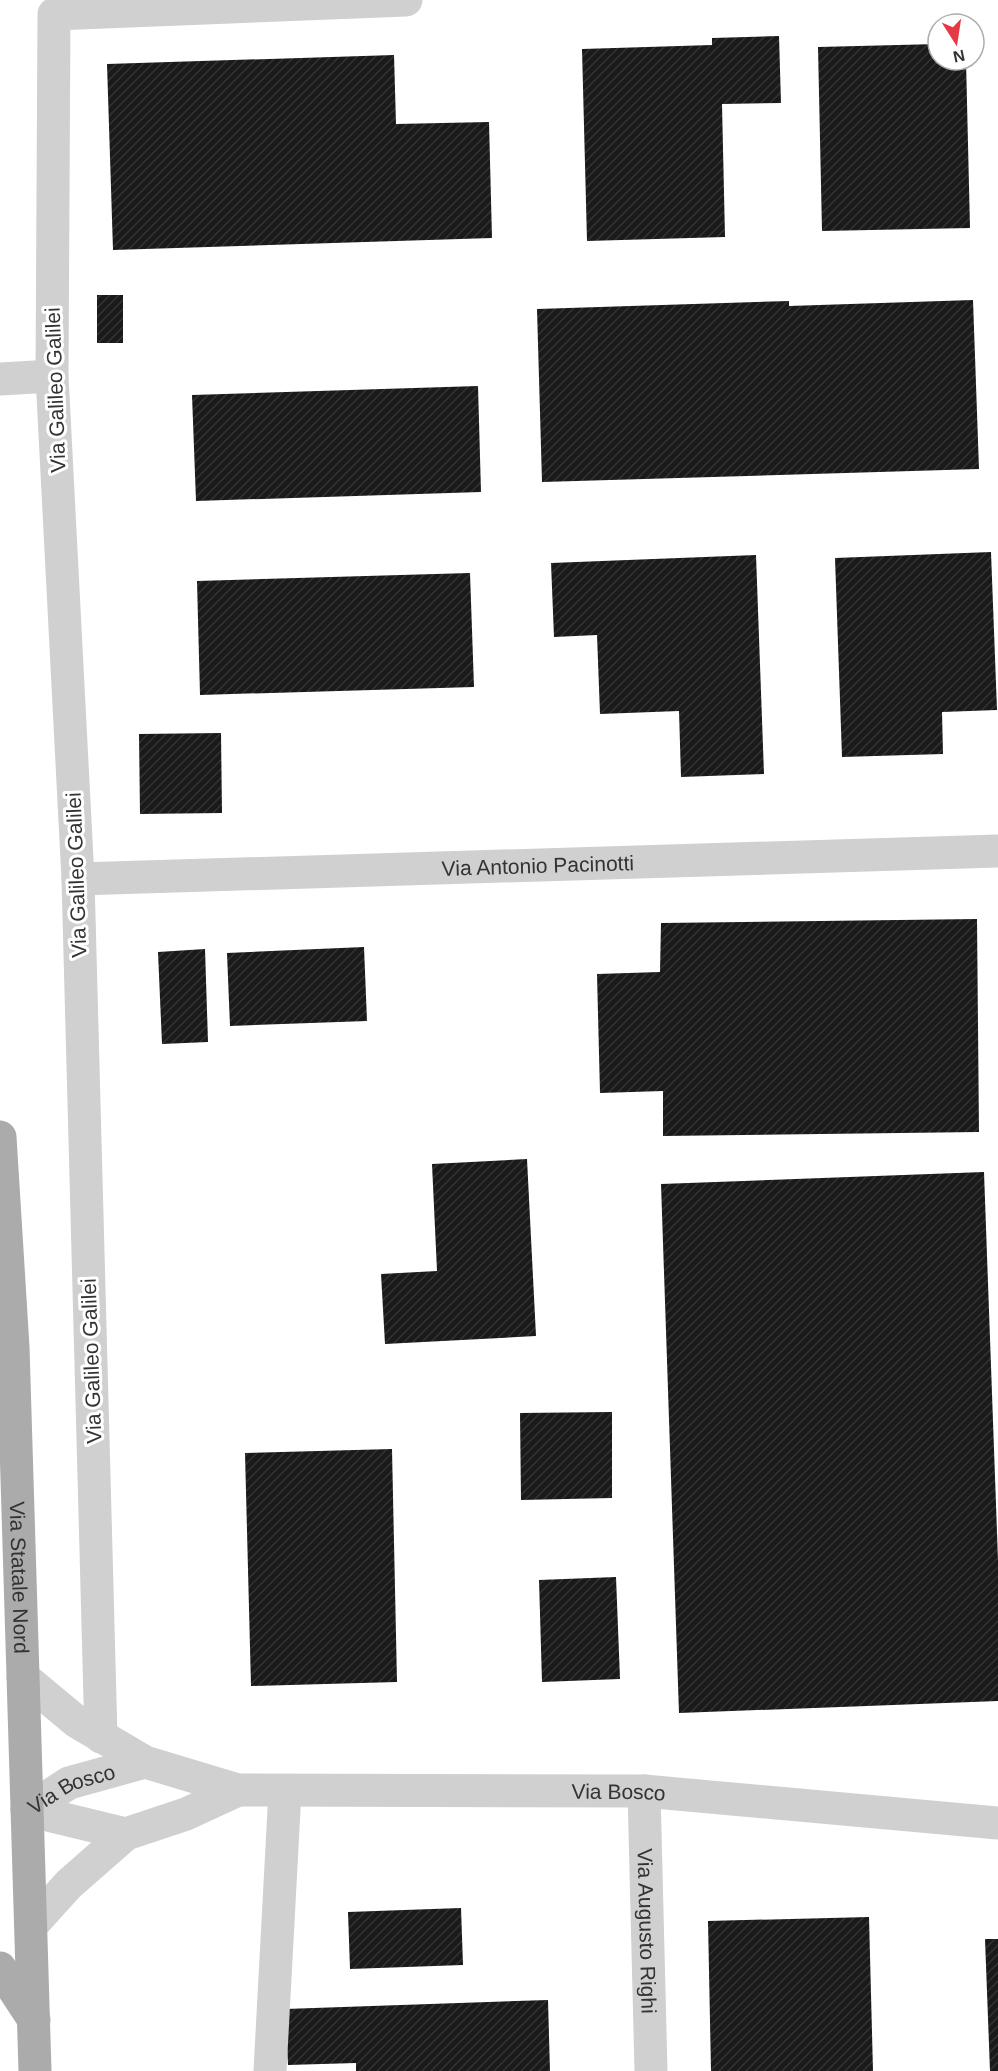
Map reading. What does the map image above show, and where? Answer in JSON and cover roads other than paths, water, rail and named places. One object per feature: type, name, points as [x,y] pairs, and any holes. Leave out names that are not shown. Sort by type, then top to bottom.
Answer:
[{"type":"main road","name":"Via Statale Nord","points":[[0,1137],[25,1765],[9,1809]]},
{"type":"main road","points":[[0,1701],[23,1677]]},
{"type":"main road","points":[[9,1809],[31,1926],[35,2071]]},
{"type":"main road","points":[[0,1968],[34,2020]]},
{"type":"street","name":"Via Galileo Galilei","points":[[101,1737],[78,879],[52,376],[54,15],[406,0]]},
{"type":"street","points":[[0,379],[52,376]]},
{"type":"street","name":"Via Antonio Pacinotti","points":[[78,879],[998,851]]},
{"type":"street","name":"Via Bosco","points":[[23,1677],[77,1722],[145,1762],[238,1791],[644,1791],[998,1823]]},
{"type":"street","name":"Via Bosco","points":[[9,1809],[69,1783],[145,1762]]},
{"type":"street","name":"Via Bosco","points":[[31,1926],[69,1884],[126,1834],[186,1814],[238,1791]]},
{"type":"street","points":[[270,2071],[285,1791]]},
{"type":"street","name":"Via Augusto Righi","points":[[644,1791],[651,2071]]},
{"type":"street","name":"Via Bosco","points":[[9,1809],[126,1834]]}]
